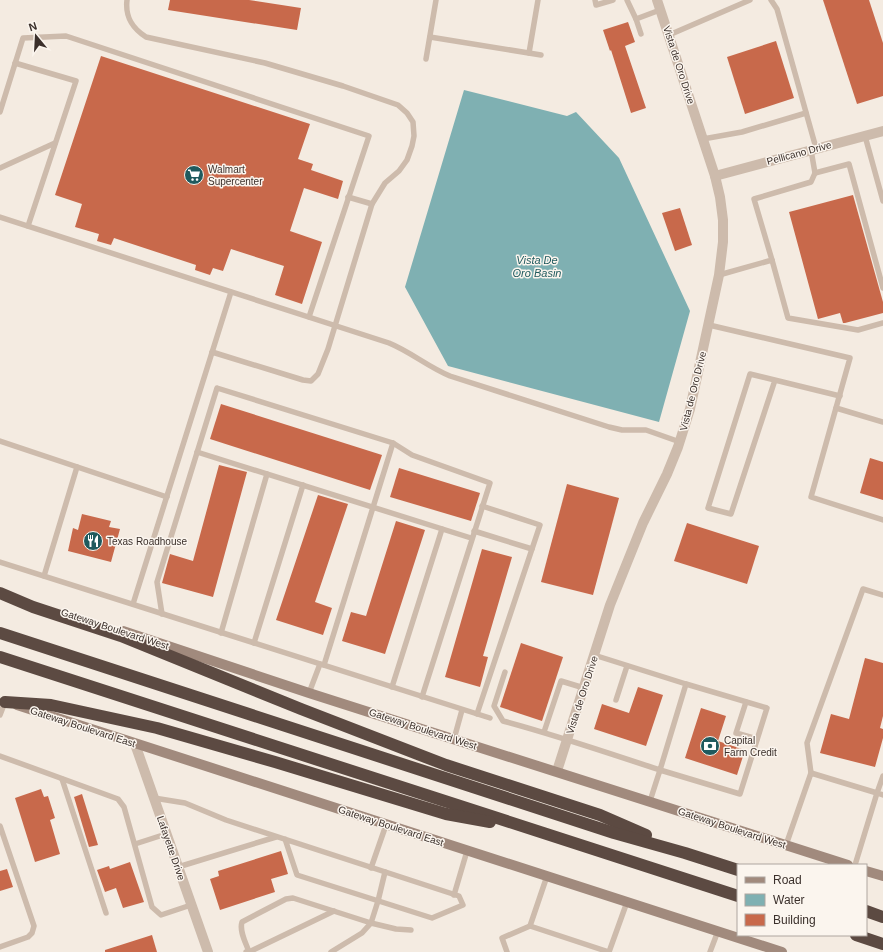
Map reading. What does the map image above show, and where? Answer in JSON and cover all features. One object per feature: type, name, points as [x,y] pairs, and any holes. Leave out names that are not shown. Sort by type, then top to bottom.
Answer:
[{"type":"highway","points":[[0,592],[34,607],[121,636],[293,706],[446,765],[600,815],[685,853]]},
{"type":"highway","points":[[0,633],[606,830],[737,870]]},
{"type":"highway","points":[[0,657],[737,896]]},
{"type":"highway","points":[[3,701],[50,705],[157,728],[446,814],[532,829]]},
{"type":"highway","points":[[867,911],[883,917]]},
{"type":"highway","points":[[859,936],[883,944]]},
{"type":"main road","name":"Gateway Boulevard West","points":[[0,592],[309,693],[845,864]]},
{"type":"main road","name":"Gateway Boulevard East","points":[[3,701],[782,952]]},
{"type":"main road","points":[[867,871],[883,876]]},
{"type":"street","name":"Vista de Oro Drive","points":[[557,771],[610,605],[643,523],[667,474],[680,442],[692,402],[719,275],[723,242],[720,197],[715,176],[659,5]]},
{"type":"street","name":"Pellicano Drive","points":[[715,176],[883,131]]},
{"type":"street","name":"Lafayette Drive","points":[[135,744],[208,952]]},
{"type":"lane","points":[[127,0],[127,14],[131,25],[137,32],[146,37],[266,63],[398,105],[407,113],[413,122],[414,136],[407,160],[385,183],[372,204],[328,349],[318,374],[310,381],[303,380],[212,352]]},
{"type":"lane","points":[[426,59],[436,0]]},
{"type":"lane","points":[[529,53],[538,0]]},
{"type":"lane","points":[[595,0],[596,5],[610,0]]},
{"type":"lane","points":[[627,0],[641,34]]},
{"type":"lane","points":[[669,35],[750,0]]},
{"type":"lane","points":[[771,0],[776,9],[806,113],[816,174],[811,182],[754,199],[788,318],[858,330],[883,323]]},
{"type":"lane","points":[[636,19],[659,5]]},
{"type":"lane","points":[[0,112],[23,38],[66,36],[370,136],[348,197],[309,317]]},
{"type":"lane","points":[[430,37],[541,55]]},
{"type":"lane","points":[[15,63],[76,81],[28,226]]},
{"type":"lane","points":[[703,139],[742,132],[806,113]]},
{"type":"lane","points":[[865,136],[883,201]]},
{"type":"lane","points":[[0,168],[56,142]]},
{"type":"lane","points":[[816,174],[849,164],[883,288]]},
{"type":"lane","points":[[348,197],[372,204]]},
{"type":"lane","points":[[0,217],[389,343],[412,354],[436,370],[450,376],[622,430],[646,430],[680,442]]},
{"type":"lane","points":[[719,275],[772,260]]},
{"type":"lane","points":[[133,604],[231,292]]},
{"type":"lane","points":[[708,325],[850,358],[811,497],[883,520]]},
{"type":"lane","points":[[775,380],[731,514],[708,508],[750,374],[775,380],[840,396]]},
{"type":"lane","points":[[162,614],[156,582],[217,388],[394,443],[412,455],[490,483],[471,538],[422,697]]},
{"type":"lane","points":[[836,408],[883,422]]},
{"type":"lane","points":[[0,441],[167,497]]},
{"type":"lane","points":[[309,693],[322,665],[394,443]]},
{"type":"lane","points":[[197,452],[471,538]]},
{"type":"lane","points":[[44,576],[78,467]]},
{"type":"lane","points":[[221,633],[267,474]]},
{"type":"lane","points":[[254,643],[303,485]]},
{"type":"lane","points":[[478,714],[540,525],[482,506]]},
{"type":"lane","points":[[392,687],[442,529]]},
{"type":"lane","points":[[474,531],[532,549]]},
{"type":"lane","points":[[0,562],[490,718]]},
{"type":"lane","points":[[786,845],[811,773],[807,743],[863,589],[883,595]]},
{"type":"lane","points":[[505,672],[494,706],[503,721],[544,732],[660,770],[740,794],[766,708],[594,655]]},
{"type":"lane","points":[[616,700],[627,666]]},
{"type":"lane","points":[[544,732],[561,681],[584,688]]},
{"type":"lane","points":[[650,801],[686,684]]},
{"type":"lane","points":[[0,716],[3,701]]},
{"type":"lane","points":[[746,702],[736,733],[757,739]]},
{"type":"lane","points":[[454,739],[462,710]]},
{"type":"lane","points":[[0,756],[118,799],[124,808],[152,907],[161,915],[191,906]]},
{"type":"lane","points":[[811,773],[880,794]]},
{"type":"lane","points":[[855,864],[880,794],[883,776]]},
{"type":"lane","points":[[62,779],[106,913]]},
{"type":"lane","points":[[154,798],[185,803],[226,820],[276,837],[285,839],[459,896],[463,905],[432,918],[297,875],[285,839]]},
{"type":"lane","points":[[371,868],[386,825]]},
{"type":"lane","points":[[0,826],[34,926],[32,933],[28,937],[0,947]]},
{"type":"lane","points":[[135,844],[166,834]]},
{"type":"lane","points":[[178,867],[276,837]]},
{"type":"lane","points":[[454,895],[467,851]]},
{"type":"lane","points":[[331,952],[362,933],[371,923],[385,872]]},
{"type":"lane","points":[[530,926],[547,876]]},
{"type":"lane","points":[[334,911],[248,952],[243,935],[241,925],[242,922],[286,899],[293,898],[334,911],[371,923],[396,929],[411,930]]},
{"type":"lane","points":[[507,952],[502,938],[530,926],[609,952],[627,902]]},
{"type":"lane","points":[[710,952],[718,931]]},
{"type":"water","name":"Vista De Oro Basin","points":[[464,90],[567,116],[576,112],[619,158],[690,311],[659,422],[448,366],[405,287]]},
{"type":"building","points":[[170,0],[249,0],[301,8],[297,30],[168,10]]},
{"type":"building","points":[[823,0],[869,0],[883,43],[883,96],[857,104]]},
{"type":"building","points":[[628,22],[635,42],[625,46],[646,108],[631,113],[603,30]]},
{"type":"building","points":[[776,41],[794,98],[745,114],[727,57]]},
{"type":"building","name":"Walmart Supercenter","points":[[101,56],[310,124],[298,159],[313,164],[311,170],[343,181],[338,199],[304,188],[290,231],[322,242],[302,304],[275,295],[284,266],[231,249],[223,271],[213,268],[210,275],[195,270],[196,265],[114,238],[111,245],[97,241],[99,234],[75,227],[82,204],[55,195]]},
{"type":"building","points":[[853,195],[883,302],[883,313],[845,323],[843,323],[840,313],[818,319],[789,212]]},
{"type":"building","points":[[680,208],[692,245],[675,251],[662,213]]},
{"type":"building","points":[[221,404],[382,455],[370,490],[210,439]]},
{"type":"building","points":[[870,458],[883,462],[883,500],[860,493]]},
{"type":"building","points":[[219,465],[247,472],[213,597],[162,583],[170,554],[193,561]]},
{"type":"building","points":[[399,468],[480,493],[471,521],[390,497]]},
{"type":"building","points":[[567,484],[619,498],[593,595],[541,582]]},
{"type":"building","points":[[318,495],[348,504],[315,602],[332,608],[323,635],[276,620]]},
{"type":"building","name":"Texas Roadhouse","points":[[82,514],[111,521],[109,527],[120,529],[111,562],[68,551],[73,528],[78,530]]},
{"type":"building","points":[[396,521],[425,530],[385,654],[342,641],[351,612],[366,616]]},
{"type":"building","points":[[687,523],[759,546],[747,584],[674,561]]},
{"type":"building","points":[[482,549],[512,557],[483,656],[488,657],[480,687],[445,677]]},
{"type":"building","points":[[521,643],[563,657],[542,721],[500,707]]},
{"type":"building","points":[[865,658],[883,663],[883,716],[880,728],[883,729],[883,738],[875,767],[820,753],[831,714],[849,719]]},
{"type":"building","points":[[638,687],[663,695],[646,746],[594,729],[602,704],[629,713]]},
{"type":"building","name":"Capital Farm Credit","points":[[701,708],[726,716],[718,741],[745,750],[737,775],[685,758]]},
{"type":"building","points":[[41,789],[44,797],[48,796],[55,818],[50,820],[60,854],[35,862],[15,798]]},
{"type":"building","points":[[82,794],[98,845],[89,847],[74,797]]},
{"type":"building","points":[[281,851],[288,874],[271,879],[275,892],[220,910],[210,879],[219,876],[218,871]]},
{"type":"building","points":[[130,862],[144,902],[123,908],[116,888],[105,892],[97,870],[109,866],[110,869]]},
{"type":"building","points":[[7,869],[13,887],[0,891],[0,871]]},
{"type":"building","points":[[152,935],[157,952],[105,952],[105,950]]},
{"type":"place","name":"Walmart Supercenter","points":[[194,175]]},
{"type":"place","name":"Texas Roadhouse","points":[[93,541]]},
{"type":"place","name":"Capital Farm Credit","points":[[710,746]]}]
